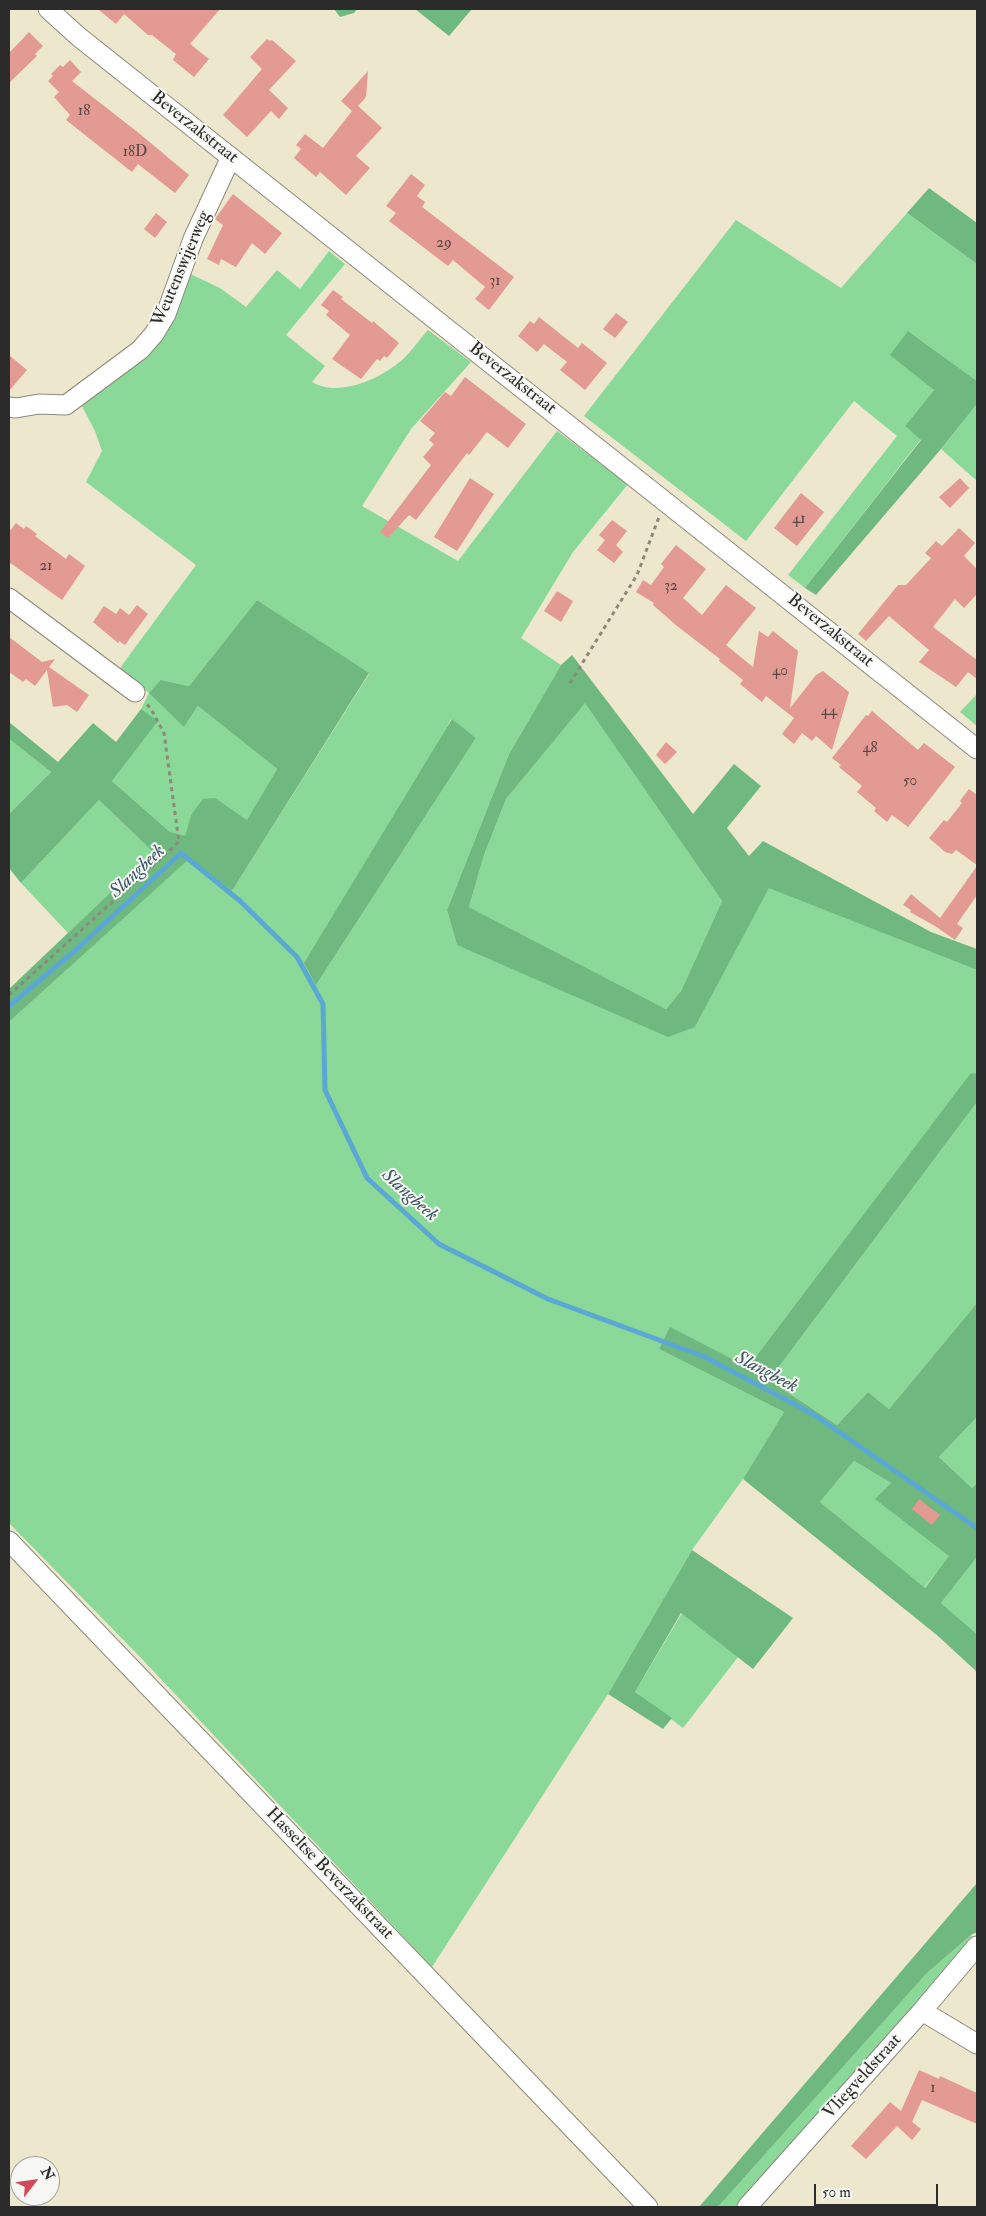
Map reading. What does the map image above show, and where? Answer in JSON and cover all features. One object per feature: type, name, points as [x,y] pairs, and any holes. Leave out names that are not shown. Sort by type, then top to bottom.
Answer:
[{"type":"street","name":"Beverzakstraat","points":[[48,9],[79,37],[977,748]]},
{"type":"street","name":"Weutenswijerweg","points":[[9,406],[16,408],[39,404],[66,405],[140,350],[154,334],[166,314],[193,239],[231,157]]},
{"type":"street","points":[[9,598],[135,692]]},
{"type":"street","name":"Hasseltse Beverzakstraat","points":[[9,1541],[648,2207]]},
{"type":"street","name":"Vliegveldstraat","points":[[747,2207],[922,2011],[977,1946]]},
{"type":"street","points":[[922,2011],[977,2044]]},
{"type":"path","points":[[570,683],[637,575],[665,500]]},
{"type":"path","points":[[9,995],[179,842],[164,733],[151,710],[135,692]]},
{"type":"green space","points":[[334,9],[357,9],[354,13],[340,17]]},
{"type":"green space","points":[[415,9],[472,9],[449,36]]},
{"type":"green space","points":[[929,188],[977,223],[977,264],[907,213]]},
{"type":"green space","points":[[907,213],[977,264],[977,381],[908,331],[934,390],[905,426],[921,439],[805,588],[788,575],[897,436],[854,401],[746,541],[584,416],[736,220],[841,288]]},
{"type":"green space","points":[[329,251],[345,264],[286,335],[325,366],[312,382],[334,388],[347,387],[371,380],[402,360],[428,330],[471,362],[411,429],[362,506],[458,561],[557,431],[628,484],[573,552],[521,638],[561,665],[509,754],[447,910],[457,945],[695,1027],[769,887],[977,970],[977,1073],[970,1075],[748,1367],[670,1328],[659,1349],[784,1412],[743,1479],[692,1550],[608,1694],[432,1967],[142,1659],[9,1523],[9,1022],[189,858],[232,891],[369,674],[257,600],[189,686],[161,680],[184,727],[198,706],[277,769],[247,821],[215,799],[191,815],[185,837],[170,832],[112,781],[157,721],[141,709],[149,693],[120,668],[196,565],[86,482],[102,451],[95,431],[82,406],[128,367],[186,272],[220,288],[246,307],[277,270],[300,289]],"holes":[[[451,719],[476,738],[316,985]]]},
{"type":"green space","points":[[908,331],[977,381],[977,404],[816,595],[805,588],[921,440],[905,426],[934,390],[890,355]]},
{"type":"green space","points":[[977,404],[977,481],[941,449]]},
{"type":"green space","points":[[257,600],[369,673],[232,891],[189,859],[9,1022],[9,989],[153,852],[99,800],[21,883],[9,868],[9,814],[51,772],[9,739],[9,722],[58,762],[93,723],[116,742],[141,709],[158,721],[112,781],[170,832],[185,836],[191,815],[203,799],[215,798],[247,820],[277,769],[198,706],[184,727],[149,693],[161,680],[189,686]]},
{"type":"green space","points":[[572,655],[693,814],[734,764],[761,786],[727,828],[749,856],[763,841],[931,932],[977,949],[977,970],[769,888],[695,1027],[668,1037],[457,945],[447,910],[509,754],[561,665]],"holes":[[[585,703],[722,901],[681,991],[666,1009],[469,907],[484,855],[506,799]]]},
{"type":"green space","points":[[977,694],[977,726],[960,712]]},
{"type":"green space","points":[[585,702],[722,901],[681,991],[666,1009],[469,907],[484,855],[506,799]]},
{"type":"green space","points":[[452,719],[476,738],[316,985],[304,963]]},
{"type":"green space","points":[[9,739],[51,772],[9,814]]},
{"type":"green space","points":[[99,800],[153,852],[68,933],[21,883]]},
{"type":"green space","points":[[977,1073],[977,1102],[769,1380],[837,1425],[868,1392],[889,1409],[977,1303],[977,1417],[939,1457],[972,1488],[977,1483],[977,1557],[941,1603],[977,1634],[977,1672],[938,1636],[743,1479],[784,1412],[659,1349],[670,1327],[748,1367],[970,1074]],"holes":[[[854,1461],[891,1483],[875,1499],[949,1556],[925,1588],[820,1502]]]},
{"type":"green space","points":[[977,1102],[977,1303],[889,1409],[868,1392],[837,1425],[769,1380]]},
{"type":"green space","points":[[977,1417],[977,1483],[972,1488],[939,1457]]},
{"type":"green space","points":[[854,1461],[891,1483],[876,1499],[950,1556],[924,1588],[820,1502]]},
{"type":"green space","points":[[692,1550],[793,1618],[753,1669],[681,1613],[635,1692],[672,1718],[663,1729],[608,1694]]},
{"type":"green space","points":[[977,1557],[977,1634],[941,1603]]},
{"type":"green space","points":[[682,1613],[738,1657],[683,1728],[635,1692]]},
{"type":"green space","points":[[977,1883],[977,1932],[926,1974],[718,2207],[699,2207]]},
{"type":"green space","points":[[971,1935],[972,1942],[738,2207],[718,2207],[926,1974]]},
{"type":"building","points":[[98,9],[220,9],[190,44],[209,59],[194,77],[173,60],[176,54],[152,35],[148,35],[124,14],[116,24]]},
{"type":"building","points":[[29,32],[43,46],[35,54],[37,56],[9,83],[9,53]]},
{"type":"building","points":[[267,39],[272,40],[296,61],[269,90],[288,108],[279,119],[271,111],[247,137],[223,115],[262,69],[250,57]]},
{"type":"building","points":[[70,60],[81,72],[72,81],[189,175],[175,193],[138,164],[132,172],[66,120],[70,115],[54,97],[59,92],[48,81],[53,76],[51,74],[60,65],[63,67]]},
{"type":"building","points":[[368,71],[366,97],[358,106],[382,128],[356,156],[370,168],[346,195],[320,172],[316,177],[294,158],[301,149],[296,145],[305,134],[323,148],[352,111],[341,101]]},
{"type":"building","points":[[411,174],[425,185],[417,196],[425,202],[422,207],[514,277],[489,310],[475,299],[485,287],[453,260],[448,266],[389,221],[396,213],[386,206]]},
{"type":"building","points":[[233,194],[282,233],[265,254],[252,243],[236,267],[221,259],[219,265],[207,259],[223,225],[215,219]]},
{"type":"building","points":[[156,213],[167,222],[155,238],[144,229]]},
{"type":"building","points":[[333,290],[343,297],[341,299],[372,323],[373,321],[399,343],[387,358],[384,356],[380,361],[377,359],[361,379],[332,359],[350,335],[326,315],[329,311],[321,305]]},
{"type":"building","points":[[616,313],[628,322],[615,338],[603,329]]},
{"type":"building","points":[[539,317],[578,348],[582,343],[607,363],[585,390],[560,370],[567,362],[544,344],[537,352],[518,336],[530,321],[534,324]]},
{"type":"building","points":[[9,355],[27,370],[9,391]]},
{"type":"building","points":[[465,377],[526,424],[508,448],[487,432],[469,455],[467,453],[416,520],[409,515],[388,538],[380,532],[431,465],[423,457],[434,444],[429,440],[435,433],[420,421],[445,392],[451,396]]},
{"type":"building","points":[[470,478],[494,494],[457,551],[434,537]]},
{"type":"building","points":[[960,478],[969,488],[950,508],[939,497]]},
{"type":"building","points":[[801,493],[824,512],[797,546],[774,528]]},
{"type":"building","points":[[612,520],[627,531],[616,545],[623,552],[614,563],[597,550],[605,540],[599,535]]},
{"type":"building","points":[[16,523],[24,529],[26,526],[37,534],[35,536],[66,559],[69,554],[85,566],[62,600],[9,562],[9,532]]},
{"type":"building","points":[[959,528],[975,543],[964,556],[977,569],[977,594],[964,608],[955,599],[933,627],[977,660],[977,679],[968,672],[956,687],[919,662],[929,650],[889,616],[866,641],[858,634],[898,585],[906,585],[931,558],[925,553],[936,541],[942,546]]},
{"type":"building","points":[[676,545],[706,569],[683,598],[702,615],[726,585],[756,608],[726,645],[753,667],[759,631],[768,637],[773,631],[798,651],[790,708],[816,675],[823,671],[849,692],[832,750],[816,736],[812,741],[802,733],[794,744],[782,734],[794,718],[766,696],[762,702],[740,684],[743,680],[719,661],[720,659],[677,626],[653,605],[654,603],[636,592],[643,580],[651,585],[664,567],[661,564]]},
{"type":"building","points":[[557,591],[573,601],[561,622],[544,611]]},
{"type":"building","points":[[137,605],[148,614],[125,645],[119,641],[118,643],[93,622],[104,606],[116,614],[120,608],[129,615]]},
{"type":"building","points":[[9,637],[42,662],[55,659],[49,667],[89,695],[77,712],[67,705],[53,707],[47,670],[35,686],[26,679],[23,682],[9,672]]},
{"type":"building","points":[[872,711],[918,750],[924,743],[955,767],[908,827],[892,815],[887,822],[874,811],[876,808],[857,792],[862,786],[839,767],[841,765],[832,758],[866,715],[868,716]]},
{"type":"building","points":[[666,742],[677,752],[665,764],[656,755]]},
{"type":"building","points":[[969,789],[977,795],[977,865],[956,850],[952,854],[945,852],[929,838],[944,820],[947,822],[962,803],[960,801]]},
{"type":"building","points":[[977,866],[977,895],[957,924],[963,928],[955,940],[910,912],[911,910],[903,905],[911,894],[940,918]]},
{"type":"building","points":[[919,1499],[940,1515],[932,1525],[912,1509]]},
{"type":"building","points":[[919,2070],[939,2079],[940,2076],[977,2093],[977,2124],[922,2100],[912,2122],[921,2129],[912,2140],[897,2126],[866,2159],[851,2146],[890,2102],[901,2111]]},
{"type":"waterway","name":"Slangbeek","points":[[9,1006],[78,948],[181,853],[240,901],[297,957],[323,1004],[325,1090],[367,1178],[439,1244],[548,1299],[705,1357],[813,1414],[977,1528]]}]
